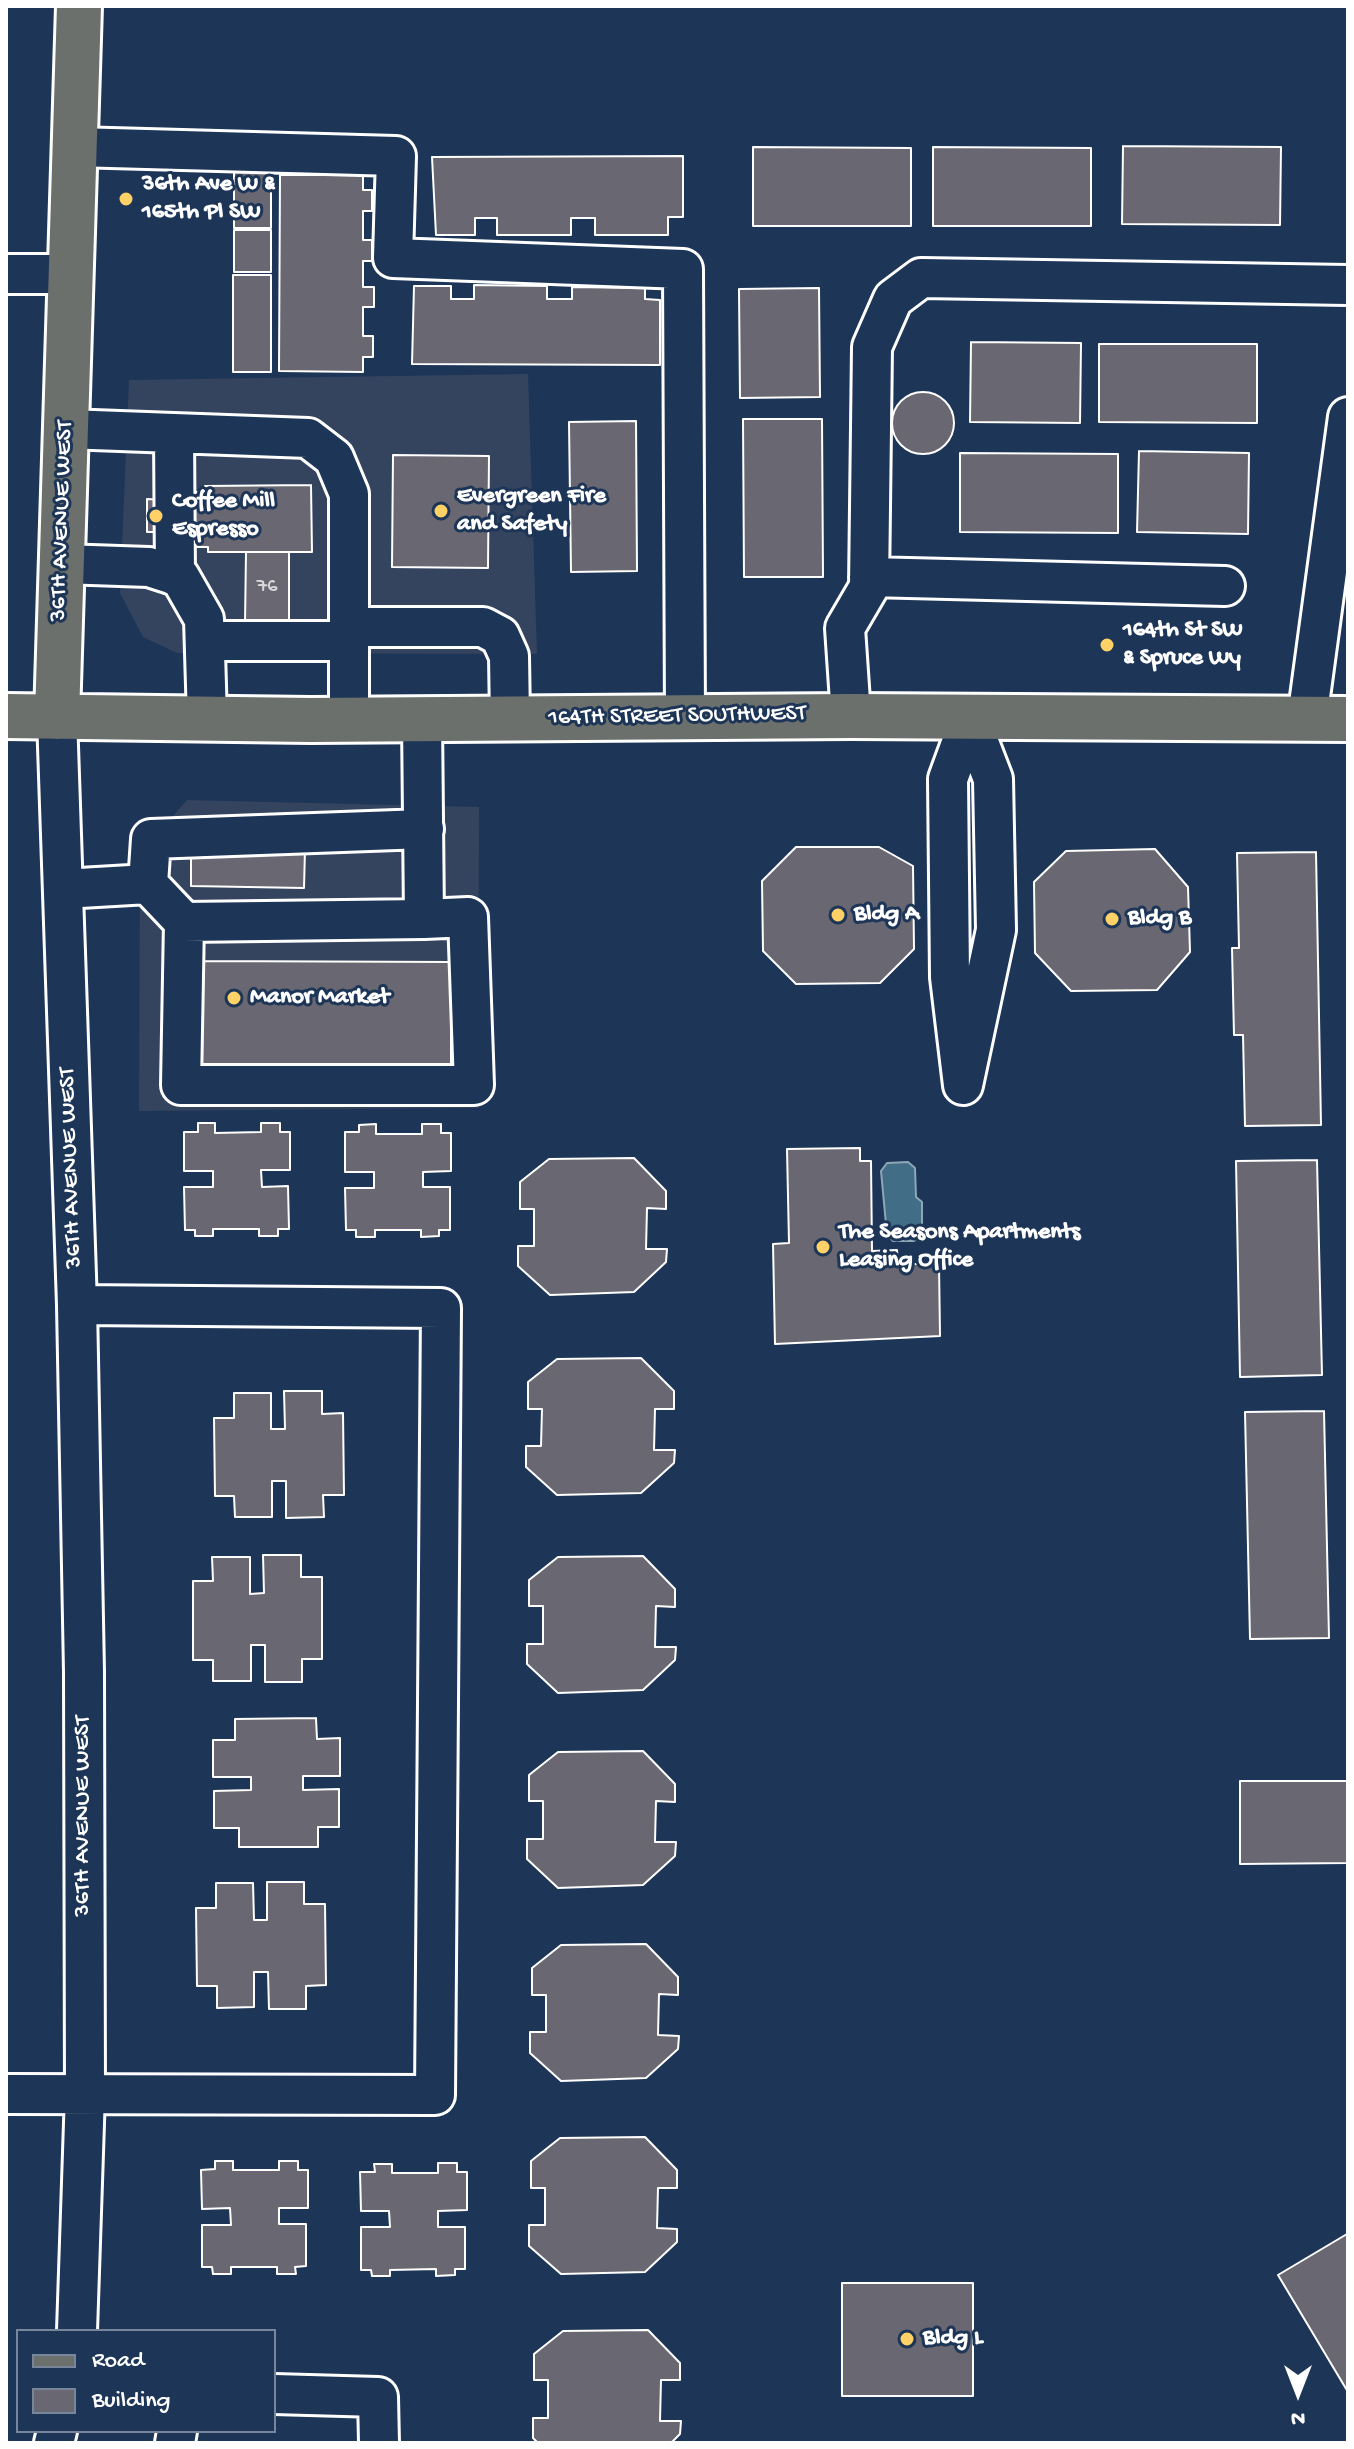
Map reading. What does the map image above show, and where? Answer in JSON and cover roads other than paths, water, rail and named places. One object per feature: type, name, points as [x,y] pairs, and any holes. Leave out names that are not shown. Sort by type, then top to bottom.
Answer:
[{"type":"main road","name":"36TH AVENUE WEST","points":[[57,717],[79,6]]},
{"type":"main road","name":"164TH STREET SOUTHWEST","points":[[6,716],[349,720],[851,716],[1327,719]]},
{"type":"street","points":[[75,147],[396,156],[393,258],[683,269],[685,717]]},
{"type":"street","points":[[6,274],[71,274]]},
{"type":"street","points":[[851,716],[845,628],[869,587],[872,347],[893,299],[921,278],[1348,285]]},
{"type":"street","points":[[1327,719],[1348,417]]},
{"type":"street","points":[[66,429],[308,438],[334,458],[349,494],[349,720]]},
{"type":"street","points":[[174,433],[175,576]]},
{"type":"street","points":[[62,564],[149,567],[180,577],[204,619],[207,719]]},
{"type":"street","points":[[869,577],[1225,586]]},
{"type":"street","points":[[205,641],[483,627],[500,636],[509,656],[510,719]]},
{"type":"street","name":"36TH AVENUE WEST","points":[[57,717],[77,1305],[84,1672],[85,2093],[77,2329]]},
{"type":"street","points":[[422,719],[424,919]]},
{"type":"street","points":[[970,719],[993,779],[996,930],[963,1085],[950,977],[948,779],[970,719]]},
{"type":"street","points":[[184,922],[468,917],[474,1085],[181,1085],[184,922],[148,884],[151,839],[424,829]]},
{"type":"street","points":[[63,889],[148,884]]},
{"type":"street","points":[[6,2094],[435,2095],[441,1308],[77,1305]]},
{"type":"street","points":[[276,2394],[378,2397],[379,2443]]},
{"type":"place","name":"36th Ave W & 165th Pl SW","points":[[126,199]]},
{"type":"place","name":"Evergreen Fire and Safety","points":[[441,511]]},
{"type":"place","name":"Coffee Mill Espresso","points":[[156,516]]},
{"type":"place","name":"164th St SW & Spruce Wy","points":[[1107,645]]},
{"type":"place","name":"Bldg A","points":[[838,915]]},
{"type":"place","name":"Bldg B","points":[[1112,919]]},
{"type":"place","name":"Manor Market","points":[[234,998]]},
{"type":"place","name":"The Seasons Apartments Leasing Office","points":[[823,1247]]},
{"type":"place","name":"Bldg L","points":[[907,2339]]}]
